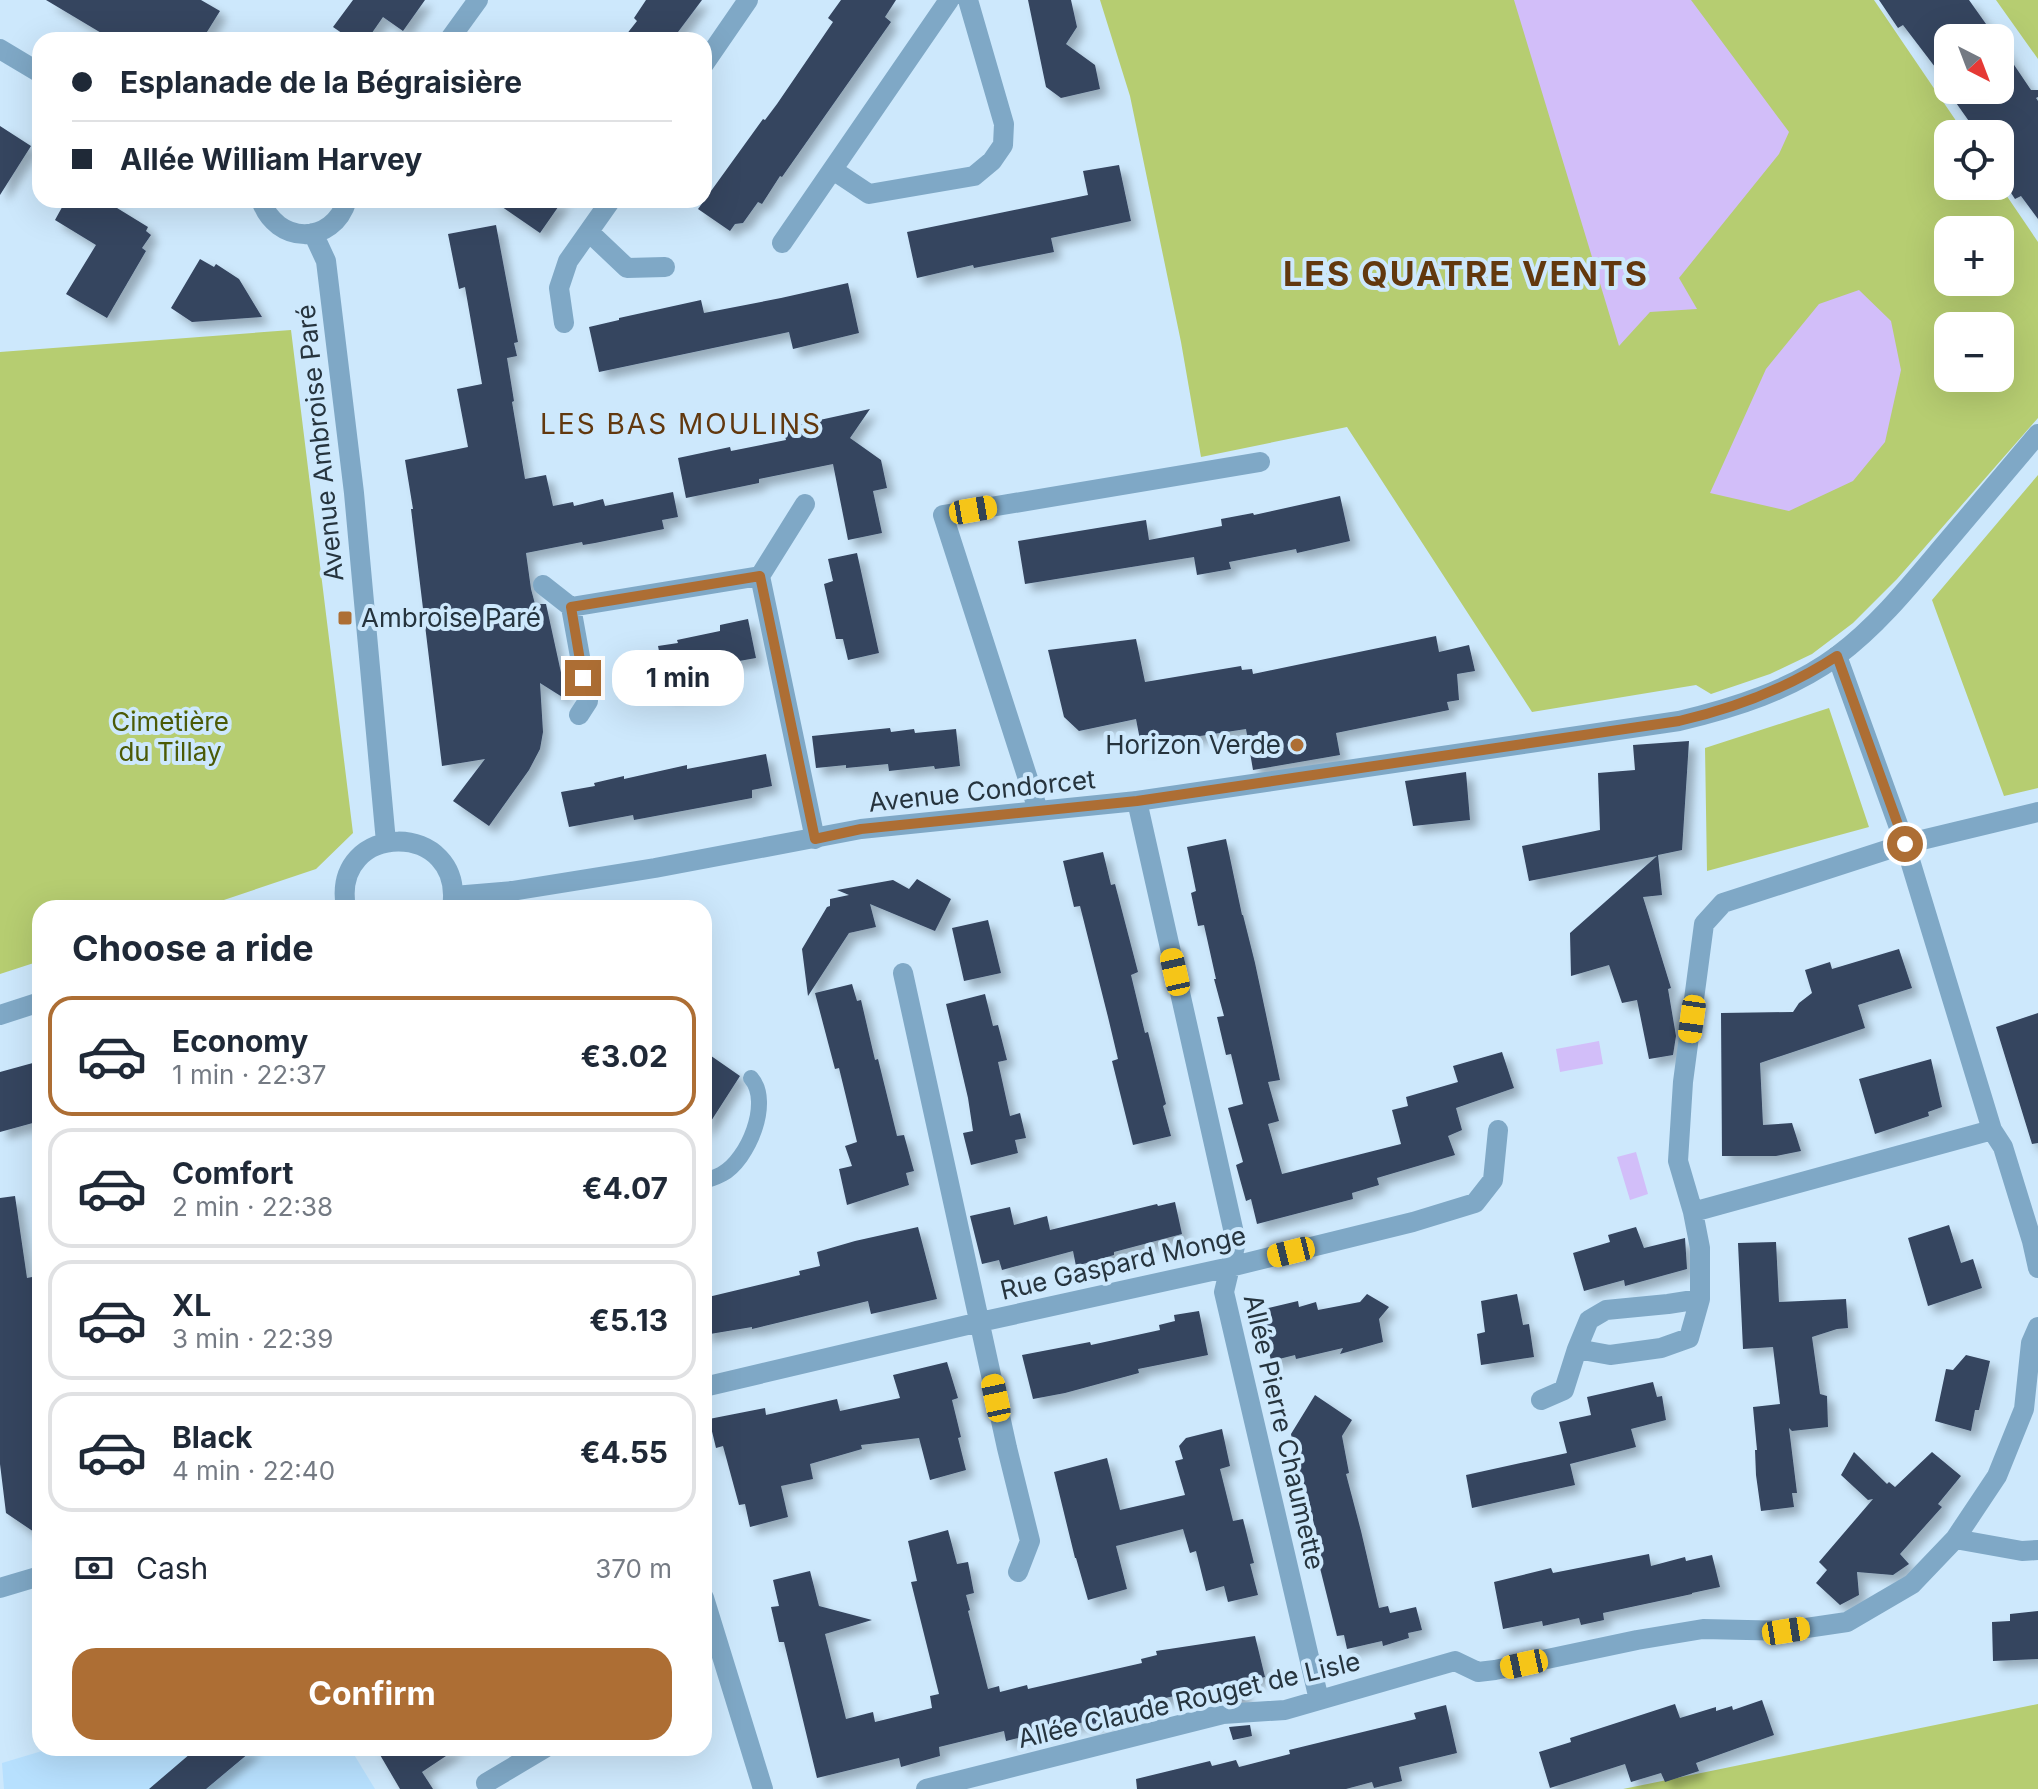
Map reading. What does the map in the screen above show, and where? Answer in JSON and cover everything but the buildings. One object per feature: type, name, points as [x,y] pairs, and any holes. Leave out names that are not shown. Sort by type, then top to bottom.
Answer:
[{"type":"street","points":[[455,32],[478,0]]},
{"type":"street","points":[[712,52],[748,0]]},
{"type":"street","points":[[782,243],[949,0]]},
{"type":"street","points":[[833,170],[869,194],[974,176],[992,161],[1003,145],[1004,124],[968,0]]},
{"type":"street","points":[[0,49],[32,68]]},
{"type":"street","points":[[265,208],[269,217],[284,230],[303,234],[322,231],[337,220],[343,208]]},
{"type":"street","points":[[564,323],[559,288],[568,261],[606,208]]},
{"type":"street","points":[[589,232],[627,268],[665,267]]},
{"type":"street","name":"Avenue Ambroise Paré","points":[[313,233],[326,261],[354,493],[386,842]]},
{"type":"street","name":"Avenue Condorcet","points":[[464,900],[861,829],[1137,801],[1679,721],[1720,711],[1786,686],[1837,656],[1864,633],[1915,579],[2038,434]]},
{"type":"street","points":[[1038,810],[943,515],[1260,462]]},
{"type":"street","points":[[805,504],[760,576],[815,839]]},
{"type":"street","points":[[571,607],[760,576]]},
{"type":"street","points":[[543,585],[571,607],[588,701],[579,715]]},
{"type":"street","points":[[1837,656],[1905,844],[1992,1130],[2003,1147],[2038,1268]]},
{"type":"street","name":"Allée Pierre Chaumette","points":[[1137,801],[1236,1242],[1224,1292],[1319,1700]]},
{"type":"street","points":[[1577,1349],[1610,1355],[1661,1348],[1689,1338],[1700,1299],[1700,1248],[1678,1161],[1683,1082],[1704,924],[1723,903],[1905,844],[2038,812]]},
{"type":"street","points":[[344,900],[345,883],[350,869],[360,857],[372,847],[386,842],[406,841],[425,846],[440,859],[451,876],[453,900]]},
{"type":"street","points":[[903,973],[1030,1541],[1018,1572]]},
{"type":"street","points":[[0,1015],[32,1005]]},
{"type":"street","name":"Rue Gaspard Monge","points":[[712,1385],[1230,1267],[1413,1222],[1475,1203],[1493,1180],[1498,1130]]},
{"type":"street","points":[[1693,1212],[1992,1130]]},
{"type":"street","points":[[1541,1400],[1564,1390],[1589,1320],[1606,1310],[1700,1299]]},
{"type":"street","name":"Allée Claude Rouget de Lisle","points":[[926,1789],[1223,1714],[1285,1710],[1455,1661],[1478,1672],[1703,1629],[1786,1631],[1847,1622],[1912,1584],[1955,1539],[1997,1476],[2024,1409],[2031,1343],[2038,1327]]},
{"type":"street","points":[[1955,1539],[2022,1551],[2038,1550]]},
{"type":"street","points":[[0,1588],[32,1578]]},
{"type":"street","points":[[712,1651],[763,1789]]},
{"type":"street","points":[[486,1783],[532,1756]]},
{"type":"lane","points":[[712,1178],[724,1174],[742,1155],[756,1126],[760,1104],[756,1083],[751,1078]]},
{"type":"shaded area","points":[[1514,0],[1691,0],[1789,132],[1779,154],[1679,278],[1697,309],[1650,312],[1619,346]]},
{"type":"shaded area","points":[[1859,290],[1891,321],[1901,370],[1885,442],[1853,481],[1789,511],[1710,493],[1766,369],[1819,304]]},
{"type":"shaded area","points":[[1599,1041],[1603,1064],[1560,1072],[1556,1049]]},
{"type":"shaded area","points":[[1636,1152],[1648,1194],[1630,1200],[1617,1157]]},
{"type":"shaded area","points":[[32,1754],[355,1756],[375,1789],[4,1789],[2,1763]]},
{"type":"green space","points":[[1100,0],[1874,0],[1934,88],[1934,104],[1945,104],[1955,120],[1934,120],[1934,200],[2010,200],[2038,242],[2038,418],[1897,579],[1853,623],[1812,654],[1770,674],[1711,694],[1696,685],[1532,712],[1347,427],[1201,457],[1181,342],[1130,96]]},
{"type":"green space","points":[[1996,0],[2038,0],[2038,59],[2014,24]]},
{"type":"green space","name":"Cimetière du Tillay","points":[[291,330],[353,833],[316,869],[224,900],[32,900],[32,964],[0,974],[0,352]]},
{"type":"green space","points":[[2038,475],[2038,788],[2004,796],[1932,600]]},
{"type":"green space","points":[[1829,708],[1869,827],[1707,871],[1705,748]]},
{"type":"green space","points":[[2038,1704],[2038,1789],[1623,1789]]},
{"type":"place","name":"Ambroise Paré","points":[[345,618]]},
{"type":"place","name":"Horizon Verde","points":[[1297,745]]},
{"type":"district","name":"LES QUATRE VENTS","points":[[1466,274]]},
{"type":"district","name":"LES BAS MOULINS","points":[[681,424]]},
{"type":"route","points":[[583,678],[571,607],[760,576],[815,839],[861,829],[1137,801],[1679,721],[1720,711],[1786,686],[1837,656],[1905,844]]}]
